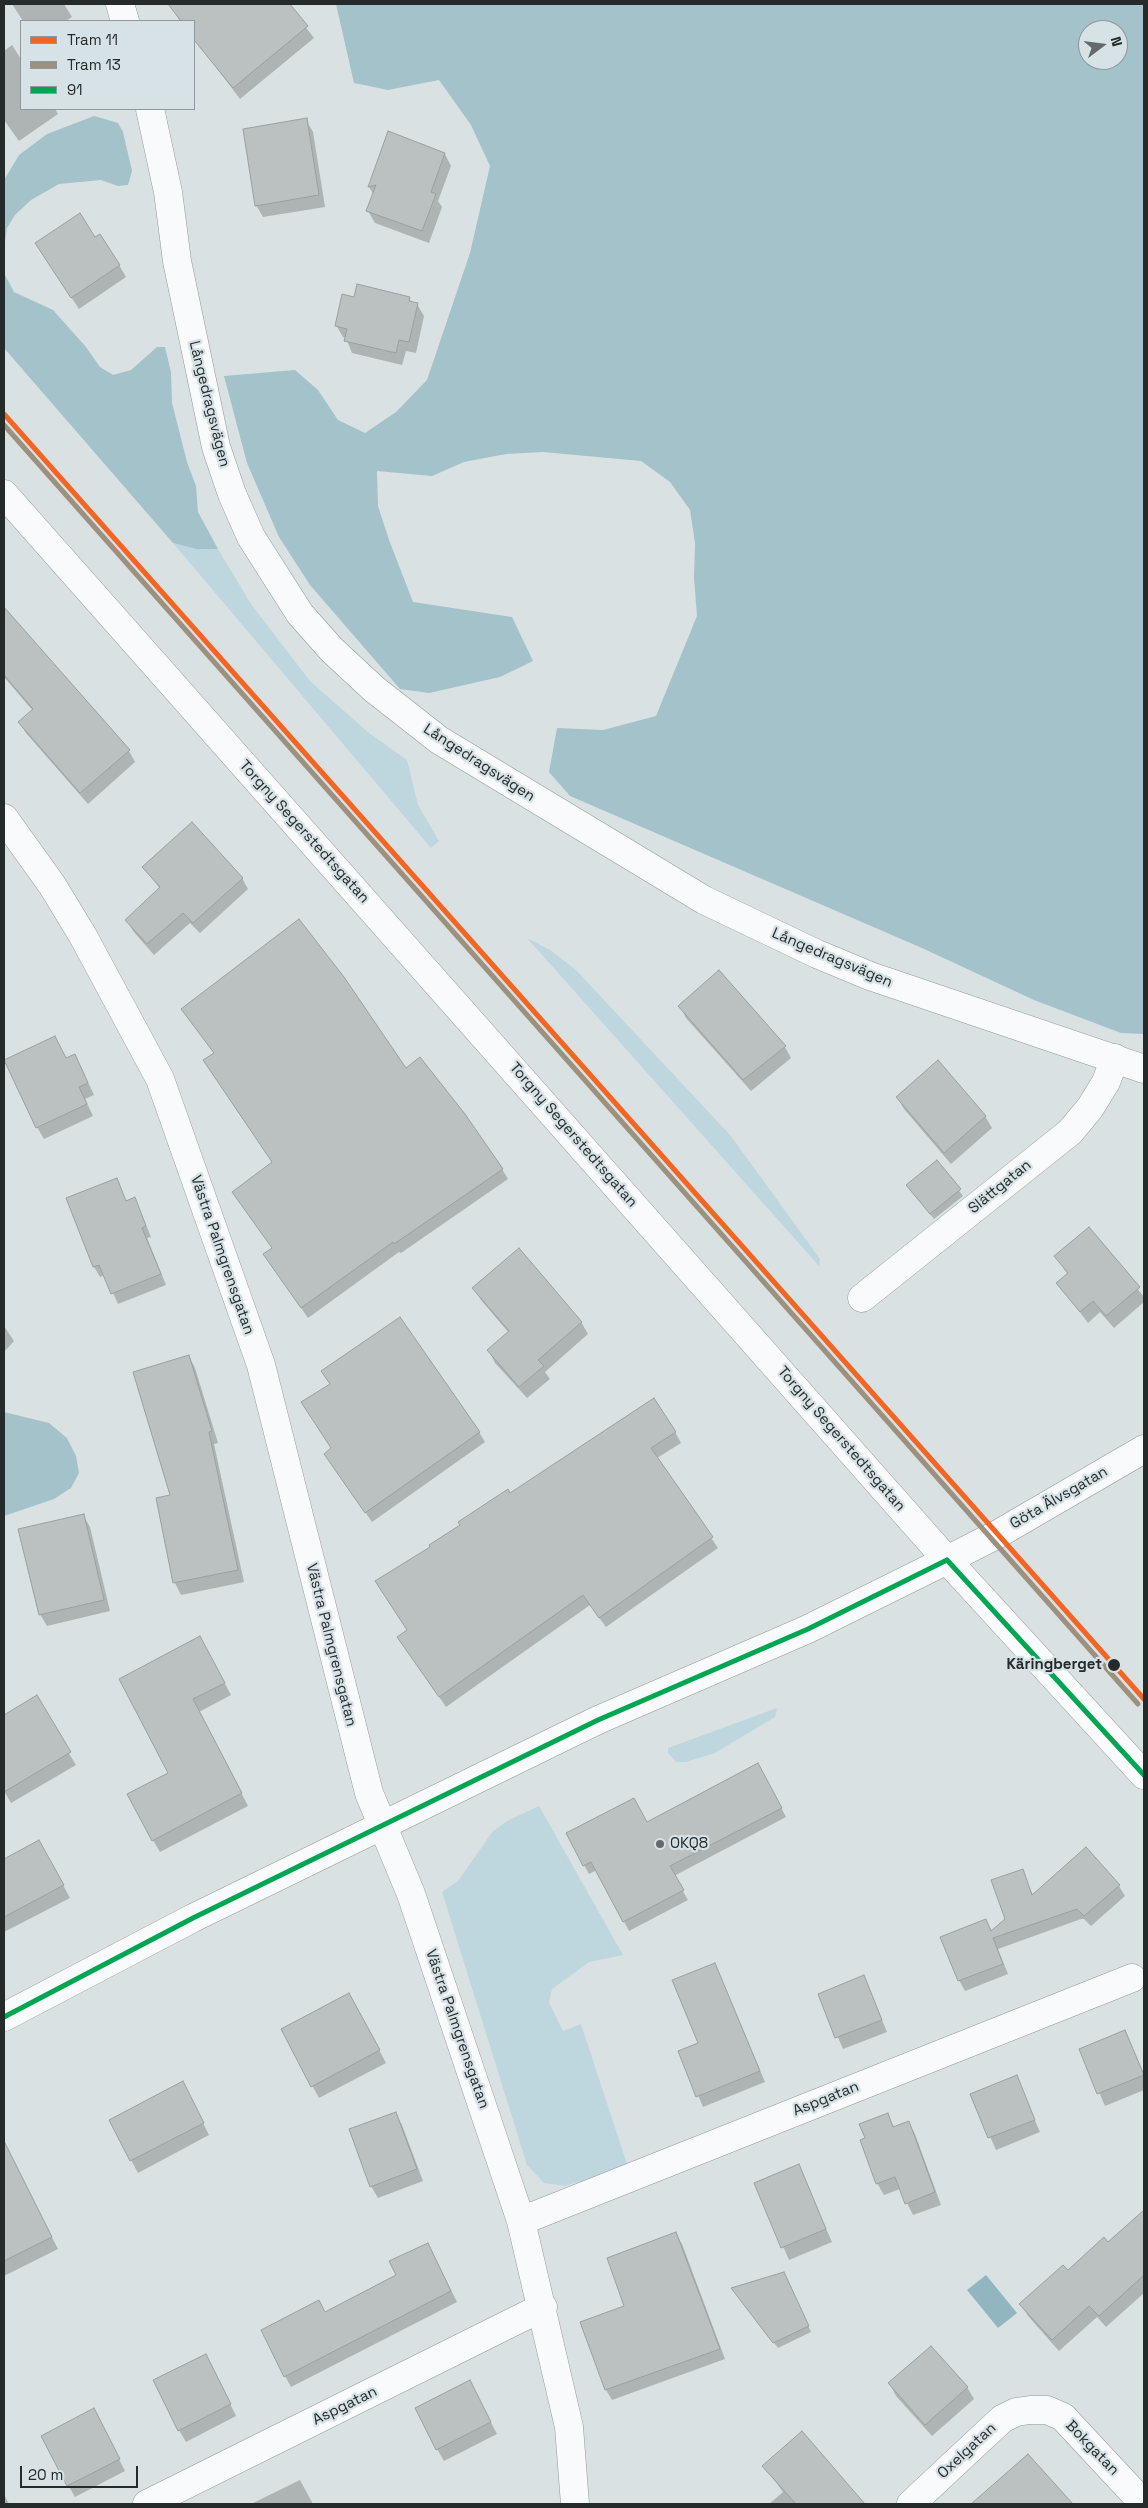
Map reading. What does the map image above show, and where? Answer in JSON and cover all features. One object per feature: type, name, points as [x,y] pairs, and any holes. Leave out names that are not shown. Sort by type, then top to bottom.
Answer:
[{"type":"street","points":[[120,4],[125,20]]},
{"type":"street","name":"Långedragsvägen","points":[[150,110],[168,192],[177,260],[216,447],[251,537],[300,614],[332,650],[374,689],[439,740],[704,900],[817,954],[870,976],[1144,1069]]},
{"type":"street","name":"Torgny Segerstedtsgatan","points":[[4,494],[947,1560],[1144,1775]]},
{"type":"street","name":"Västra Palmgrensgatan","points":[[4,818],[52,885],[83,936],[160,1080],[261,1365],[369,1793],[411,1894],[521,2221],[543,2307],[569,2426],[575,2504]]},
{"type":"street","name":"Slättgatan","points":[[862,1298],[1070,1132],[1090,1108],[1106,1082],[1115,1058]]},
{"type":"street","name":"Göta Älvsgatan","points":[[4,2017],[193,1918],[598,1720],[808,1629],[947,1560],[1056,1502],[1144,1449]]},
{"type":"street","name":"Aspgatan","points":[[521,2221],[1132,1978]]},
{"type":"street","name":"Aspgatan","points":[[147,2504],[543,2307]]},
{"type":"street","name":"Bokgatan","points":[[1030,2410],[1047,2410],[1063,2417],[1144,2504]]},
{"type":"street","name":"Oxelgatan","points":[[911,2504],[1002,2419],[1016,2412],[1030,2410]]},
{"type":"shaded area","points":[[336,4],[1144,4],[1144,1034],[1121,1033],[1034,1000],[922,948],[570,796],[549,772],[557,728],[603,730],[656,716],[697,616],[694,578],[695,543],[690,510],[670,482],[641,461],[543,452],[506,454],[464,462],[432,476],[377,471],[378,506],[413,602],[512,617],[533,661],[500,677],[429,693],[400,689],[310,585],[279,537],[247,463],[224,376],[295,370],[318,390],[338,420],[365,433],[396,412],[427,380],[470,253],[490,166],[471,125],[439,80],[388,90],[354,83]]},
{"type":"shaded area","points":[[94,116],[118,123],[123,132],[132,171],[128,185],[118,186],[101,180],[59,184],[31,200],[15,215],[7,228],[4,249],[4,180],[19,155],[47,134]]},
{"type":"shaded area","points":[[4,273],[14,292],[53,310],[86,347],[100,367],[113,375],[131,370],[157,347],[165,347],[171,372],[172,403],[187,462],[196,486],[198,512],[218,549],[196,549],[173,543],[4,348]]},
{"type":"shaded area","points":[[173,543],[196,549],[218,549],[251,604],[310,681],[369,733],[407,760],[418,805],[439,841],[431,848]]},
{"type":"shaded area","points":[[527,938],[550,950],[576,970],[731,1136],[820,1259],[819,1266]]},
{"type":"shaded area","points":[[4,1412],[49,1423],[67,1438],[76,1456],[79,1473],[71,1488],[54,1499],[4,1516]]},
{"type":"shaded area","points":[[777,1708],[775,1717],[715,1753],[686,1762],[676,1762],[668,1753],[668,1748]]},
{"type":"shaded area","points":[[539,1806],[623,1955],[589,1962],[552,1989],[549,2002],[563,2031],[581,2024],[628,2167],[565,2186],[544,2183],[527,2165],[442,1892],[458,1881],[493,1831],[509,1820]]},
{"type":"shaded area","points":[[986,2275],[1017,2313],[998,2328],[967,2290]]},
{"type":"building","points":[[168,4],[290,4],[308,26],[233,88],[195,41],[195,20],[180,20]]},
{"type":"building","points":[[307,118],[319,195],[255,206],[243,129]]},
{"type":"building","points":[[388,131],[445,153],[431,192],[436,194],[422,231],[366,211],[376,185],[368,187]]},
{"type":"building","points":[[80,213],[95,237],[100,234],[120,265],[71,298],[35,243]]},
{"type":"building","points":[[357,284],[410,297],[409,301],[418,303],[409,342],[399,340],[396,353],[344,341],[347,329],[335,326],[342,294],[354,297]]},
{"type":"building","points":[[4,607],[130,750],[80,793],[18,722],[33,709],[4,675]]},
{"type":"building","points":[[192,822],[243,878],[193,923],[183,913],[147,944],[125,920],[160,887],[142,867]]},
{"type":"building","points":[[299,919],[344,977],[406,1068],[420,1057],[465,1114],[503,1169],[394,1244],[393,1242],[301,1308],[263,1254],[272,1248],[232,1192],[272,1162],[203,1060],[214,1053],[181,1009]]},
{"type":"building","points":[[719,970],[786,1046],[743,1080],[678,1006]]},
{"type":"building","points":[[55,1036],[66,1058],[75,1054],[88,1083],[79,1087],[87,1104],[36,1128],[4,1060]]},
{"type":"building","points":[[938,1060],[986,1116],[944,1153],[896,1097]]},
{"type":"building","points":[[937,1160],[961,1189],[930,1214],[906,1185]]},
{"type":"building","points":[[117,1178],[126,1201],[135,1197],[146,1226],[142,1228],[161,1274],[111,1294],[99,1265],[93,1267],[66,1198]]},
{"type":"building","points":[[1089,1227],[1140,1287],[1106,1316],[1093,1301],[1080,1312],[1056,1283],[1068,1273],[1054,1256]]},
{"type":"building","points":[[519,1248],[582,1322],[538,1360],[544,1366],[519,1387],[487,1350],[509,1331],[472,1288]]},
{"type":"building","points":[[400,1317],[480,1432],[365,1513],[324,1454],[331,1448],[301,1402],[330,1384],[321,1371]]},
{"type":"building","points":[[189,1355],[212,1431],[209,1432],[238,1570],[173,1583],[156,1498],[170,1495],[133,1372]]},
{"type":"building","points":[[654,1398],[676,1432],[651,1448],[713,1537],[599,1618],[583,1595],[439,1697],[397,1637],[407,1630],[375,1581],[430,1547],[429,1545],[460,1525],[458,1522],[508,1489],[510,1493]]},
{"type":"building","points":[[84,1514],[104,1600],[39,1615],[18,1529]]},
{"type":"building","points":[[200,1636],[225,1683],[193,1699],[242,1793],[152,1841],[127,1794],[168,1773],[119,1679]]},
{"type":"building","points":[[37,1695],[71,1752],[4,1792],[4,1715]]},
{"type":"building","points":[[758,1763],[782,1808],[670,1866],[684,1890],[623,1922],[591,1862],[583,1866],[566,1833],[634,1798],[647,1822]]},
{"type":"building","points":[[39,1840],[64,1885],[4,1917],[4,1859]]},
{"type":"building","points":[[1086,1847],[1120,1885],[1084,1916],[1077,1909],[993,1938],[1003,1964],[958,1981],[940,1937],[986,1919],[991,1931],[1005,1919],[991,1880],[1023,1869],[1032,1895]]},
{"type":"building","points":[[715,1963],[760,2071],[696,2097],[678,2051],[698,2043],[672,1980]]},
{"type":"building","points":[[864,1975],[882,2020],[835,2038],[818,1994]]},
{"type":"building","points":[[349,1993],[380,2050],[311,2087],[281,2029]]},
{"type":"building","points":[[1125,2030],[1144,2075],[1097,2094],[1079,2049]]},
{"type":"building","points":[[1017,2075],[1035,2120],[988,2138],[970,2094]]},
{"type":"building","points":[[183,2081],[204,2123],[130,2161],[109,2120]]},
{"type":"building","points":[[396,2112],[417,2169],[370,2187],[349,2129]]},
{"type":"building","points":[[888,2113],[893,2127],[909,2121],[935,2192],[905,2204],[895,2177],[876,2184],[860,2140],[865,2138],[859,2124]]},
{"type":"building","points":[[4,2141],[52,2237],[4,2261]]},
{"type":"building","points":[[799,2164],[826,2229],[781,2248],[754,2183]]},
{"type":"building","points":[[1144,2210],[1144,2275],[1099,2316],[1089,2306],[1052,2340],[1019,2304],[1063,2265],[1068,2270],[1104,2237],[1108,2242]]},
{"type":"building","points":[[676,2232],[720,2349],[605,2390],[580,2322],[624,2306],[607,2258]]},
{"type":"building","points":[[428,2243],[451,2291],[284,2377],[261,2330],[319,2300],[325,2312],[396,2275],[389,2261]]},
{"type":"building","points":[[784,2272],[809,2326],[773,2343],[731,2288]]},
{"type":"building","points":[[931,2346],[968,2387],[925,2425],[888,2383]]},
{"type":"building","points":[[206,2354],[231,2404],[178,2431],[153,2380]]},
{"type":"building","points":[[470,2380],[491,2422],[436,2450],[415,2408]]},
{"type":"building","points":[[94,2408],[120,2459],[67,2486],[41,2436]]},
{"type":"building","points":[[802,2431],[865,2504],[796,2504],[762,2466]]},
{"type":"building","points":[[1028,2454],[1073,2504],[971,2504]]},
{"type":"tram line","name":"11","points":[[4,414],[1144,1699]]},
{"type":"tram line","name":"13","points":[[4,425],[1138,1704]]},
{"type":"transit line","name":"91","points":[[947,1560],[1144,1775]]},
{"type":"transit line","name":"91","points":[[4,2017],[193,1918],[598,1720],[808,1629],[947,1560]]},
{"type":"place","name":"Käringberget","points":[[1114,1665]]},
{"type":"place","name":"OKQ8","points":[[660,1844]]}]
